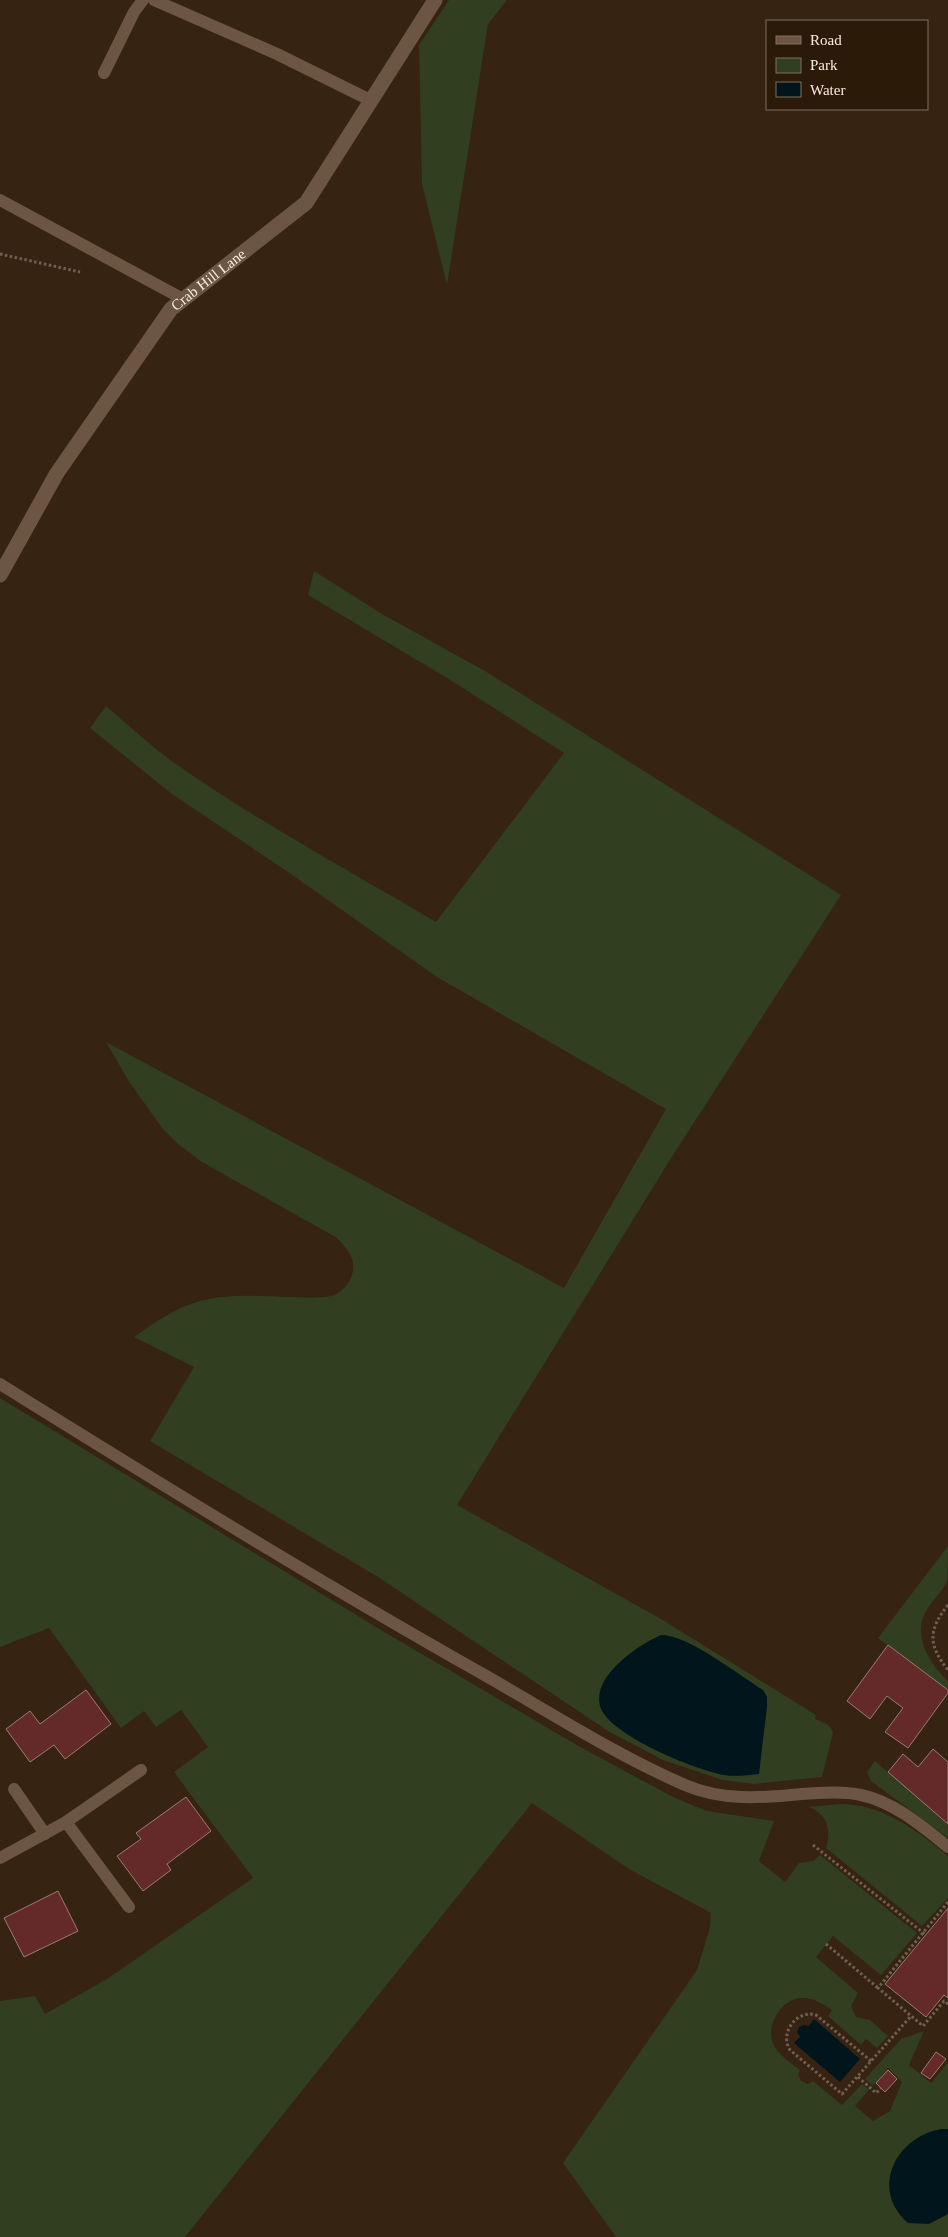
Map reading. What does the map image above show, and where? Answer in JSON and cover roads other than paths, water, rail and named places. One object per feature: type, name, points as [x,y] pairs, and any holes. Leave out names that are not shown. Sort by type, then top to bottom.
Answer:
[{"type":"street","name":"Crab Hill Lane","points":[[0,575],[57,474],[171,310],[306,203],[435,0]]},
{"type":"lane","points":[[104,73],[134,12],[144,0]]},
{"type":"lane","points":[[154,0],[277,54],[370,100]]},
{"type":"lane","points":[[0,200],[183,299]]},
{"type":"lane","points":[[0,1384],[388,1620],[592,1737],[683,1784],[710,1794],[738,1797],[839,1792],[861,1795],[880,1801],[901,1812],[948,1847]]},
{"type":"lane","points":[[0,1858],[66,1822],[141,1770]]},
{"type":"lane","points":[[14,1789],[45,1834]]},
{"type":"lane","points":[[66,1822],[129,1907]]},
{"type":"water","points":[[661,1635],[685,1641],[699,1648],[763,1690],[767,1697],[767,1706],[759,1774],[728,1776],[675,1759],[635,1739],[606,1717],[600,1706],[599,1695],[610,1673],[629,1654]]},
{"type":"water","points":[[814,2019],[860,2059],[840,2082],[794,2043],[800,2037],[797,2032],[799,2027],[809,2026]]},
{"type":"water","points":[[948,2129],[948,2214],[929,2224],[908,2223],[896,2210],[890,2195],[889,2180],[893,2166],[900,2153],[911,2142],[925,2134]]}]
